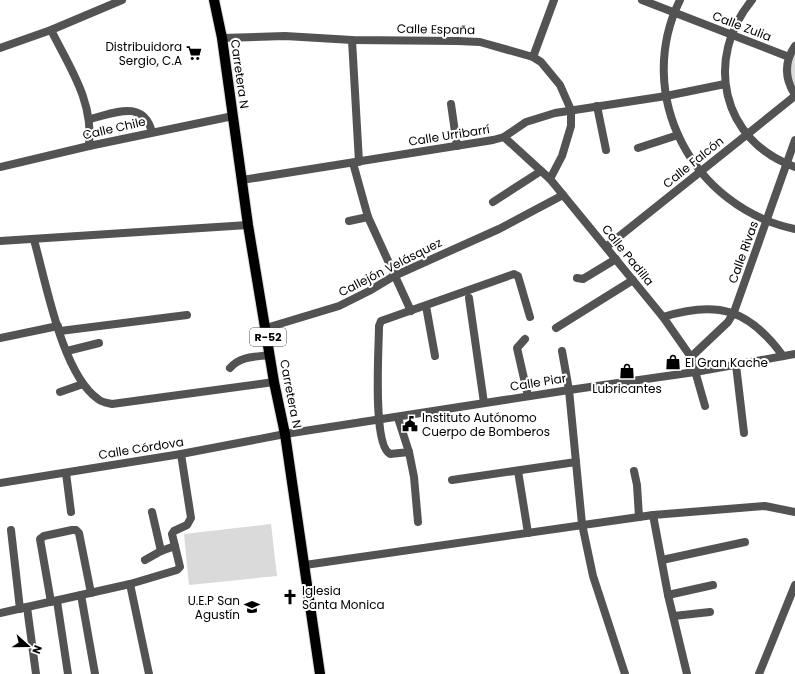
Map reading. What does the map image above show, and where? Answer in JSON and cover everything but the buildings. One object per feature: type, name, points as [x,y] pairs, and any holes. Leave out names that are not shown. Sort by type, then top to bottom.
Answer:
[{"type":"main road","name":"Carretera N","points":[[214,0],[222,38],[248,225],[274,382],[285,434],[320,674]]},
{"type":"street","points":[[0,48],[51,30],[122,0]]},
{"type":"street","points":[[533,57],[554,0]]},
{"type":"street","name":"Calle Zulia","points":[[642,0],[789,57]]},
{"type":"street","points":[[680,0],[675,13],[665,54],[666,96],[678,135],[700,172],[716,189],[735,204],[767,221],[795,229]]},
{"type":"street","points":[[752,0],[744,10],[731,34],[725,59],[725,84],[733,111],[747,134],[765,152],[791,165]]},
{"type":"street","points":[[51,30],[78,82],[90,118],[89,146]]},
{"type":"street","name":"Calle España","points":[[222,38],[286,36],[352,40],[480,42],[533,57],[541,62],[560,85],[571,110],[571,126],[562,156],[550,179]]},
{"type":"street","points":[[352,40],[356,163],[368,217],[411,311]]},
{"type":"street","points":[[795,46],[789,57],[787,77],[795,95]]},
{"type":"street","name":"Calle Urribarrí","points":[[242,180],[356,163],[504,137],[526,122],[571,110],[666,96],[725,84]]},
{"type":"street","name":"Calle Falcón","points":[[606,247],[795,95]]},
{"type":"street","points":[[451,104],[457,146]]},
{"type":"street","points":[[598,106],[606,150]]},
{"type":"street","points":[[90,118],[134,110],[143,114],[149,122],[152,132]]},
{"type":"street","name":"Calle Chile","points":[[0,167],[152,132],[233,116]]},
{"type":"street","points":[[638,148],[678,135]]},
{"type":"street","name":"Calle Padilla","points":[[504,137],[550,179],[663,317],[691,358],[705,406]]},
{"type":"street","name":"Calle Rivas","points":[[691,358],[728,322],[734,312],[767,221],[791,165],[795,140]]},
{"type":"street","points":[[493,202],[498,197],[541,171]]},
{"type":"street","name":"Callejón Velásquez","points":[[266,328],[339,306],[369,292],[394,276],[499,229],[563,195]]},
{"type":"street","points":[[349,221],[368,217]]},
{"type":"street","points":[[0,241],[248,225]]},
{"type":"street","points":[[34,240],[59,329],[74,370],[83,384],[99,401],[112,404],[274,382]]},
{"type":"street","points":[[577,278],[583,279],[616,259]]},
{"type":"street","points":[[409,452],[388,454],[382,441],[378,420],[379,326],[381,321],[514,274],[518,276],[530,317]]},
{"type":"street","points":[[556,328],[633,280]]},
{"type":"street","points":[[469,298],[484,403]]},
{"type":"street","points":[[426,306],[435,356]]},
{"type":"street","points":[[663,317],[690,310],[703,309],[734,312],[760,330],[783,356]]},
{"type":"street","points":[[0,338],[59,329],[187,315]]},
{"type":"street","points":[[525,339],[516,348],[528,396]]},
{"type":"street","points":[[67,351],[99,343]]},
{"type":"street","points":[[562,351],[570,390],[582,524],[593,576],[625,674]]},
{"type":"street","name":"Calle Piar","points":[[285,434],[398,418],[528,396],[695,372],[795,354]]},
{"type":"street","points":[[230,368],[236,361],[242,359],[270,356]]},
{"type":"street","points":[[736,365],[744,434]]},
{"type":"street","points":[[60,392],[83,384]]},
{"type":"street","points":[[398,418],[409,452],[414,477],[418,522]]},
{"type":"street","name":"Calle Córdova","points":[[0,483],[181,454],[285,434]]},
{"type":"street","points":[[0,613],[130,584],[177,570],[180,567],[180,563],[172,534],[174,531],[187,525],[191,518],[181,454]]},
{"type":"street","points":[[452,480],[576,462]]},
{"type":"street","points":[[518,471],[528,533]]},
{"type":"street","points":[[634,471],[637,485],[639,517]]},
{"type":"street","points":[[66,473],[71,512]]},
{"type":"street","points":[[305,565],[653,514],[765,506],[795,512]]},
{"type":"street","points":[[152,512],[161,550]]},
{"type":"street","points":[[653,514],[668,595],[688,674]]},
{"type":"street","points":[[11,530],[36,674]]},
{"type":"street","points":[[68,674],[40,539],[44,536],[72,530],[76,530],[79,533],[91,593]]},
{"type":"street","points":[[662,560],[745,542]]},
{"type":"street","points":[[145,560],[161,550],[175,546]]},
{"type":"street","points":[[130,584],[149,674]]},
{"type":"street","points":[[668,595],[713,585]]},
{"type":"street","points":[[759,674],[795,585]]},
{"type":"street","points":[[81,595],[95,674]]},
{"type":"street","points":[[674,616],[710,612]]},
{"type":"shaded area","points":[[795,46],[795,95],[787,77]]},
{"type":"shaded area","points":[[271,524],[277,576],[189,585],[184,534]]},
{"type":"place","name":"Distribuidora Sergio, C.A","points":[[194,53]]},
{"type":"place","name":"El Gran Kache","points":[[673,362]]},
{"type":"place","name":"Lubricantes","points":[[627,371]]},
{"type":"place","name":"Instituto Autónomo Cuerpo de Bomberos","points":[[410,424]]},
{"type":"place","name":"Iglesia Santa Monica","points":[[290,597]]},
{"type":"place","name":"U.E.P San Agustín","points":[[252,607]]}]
